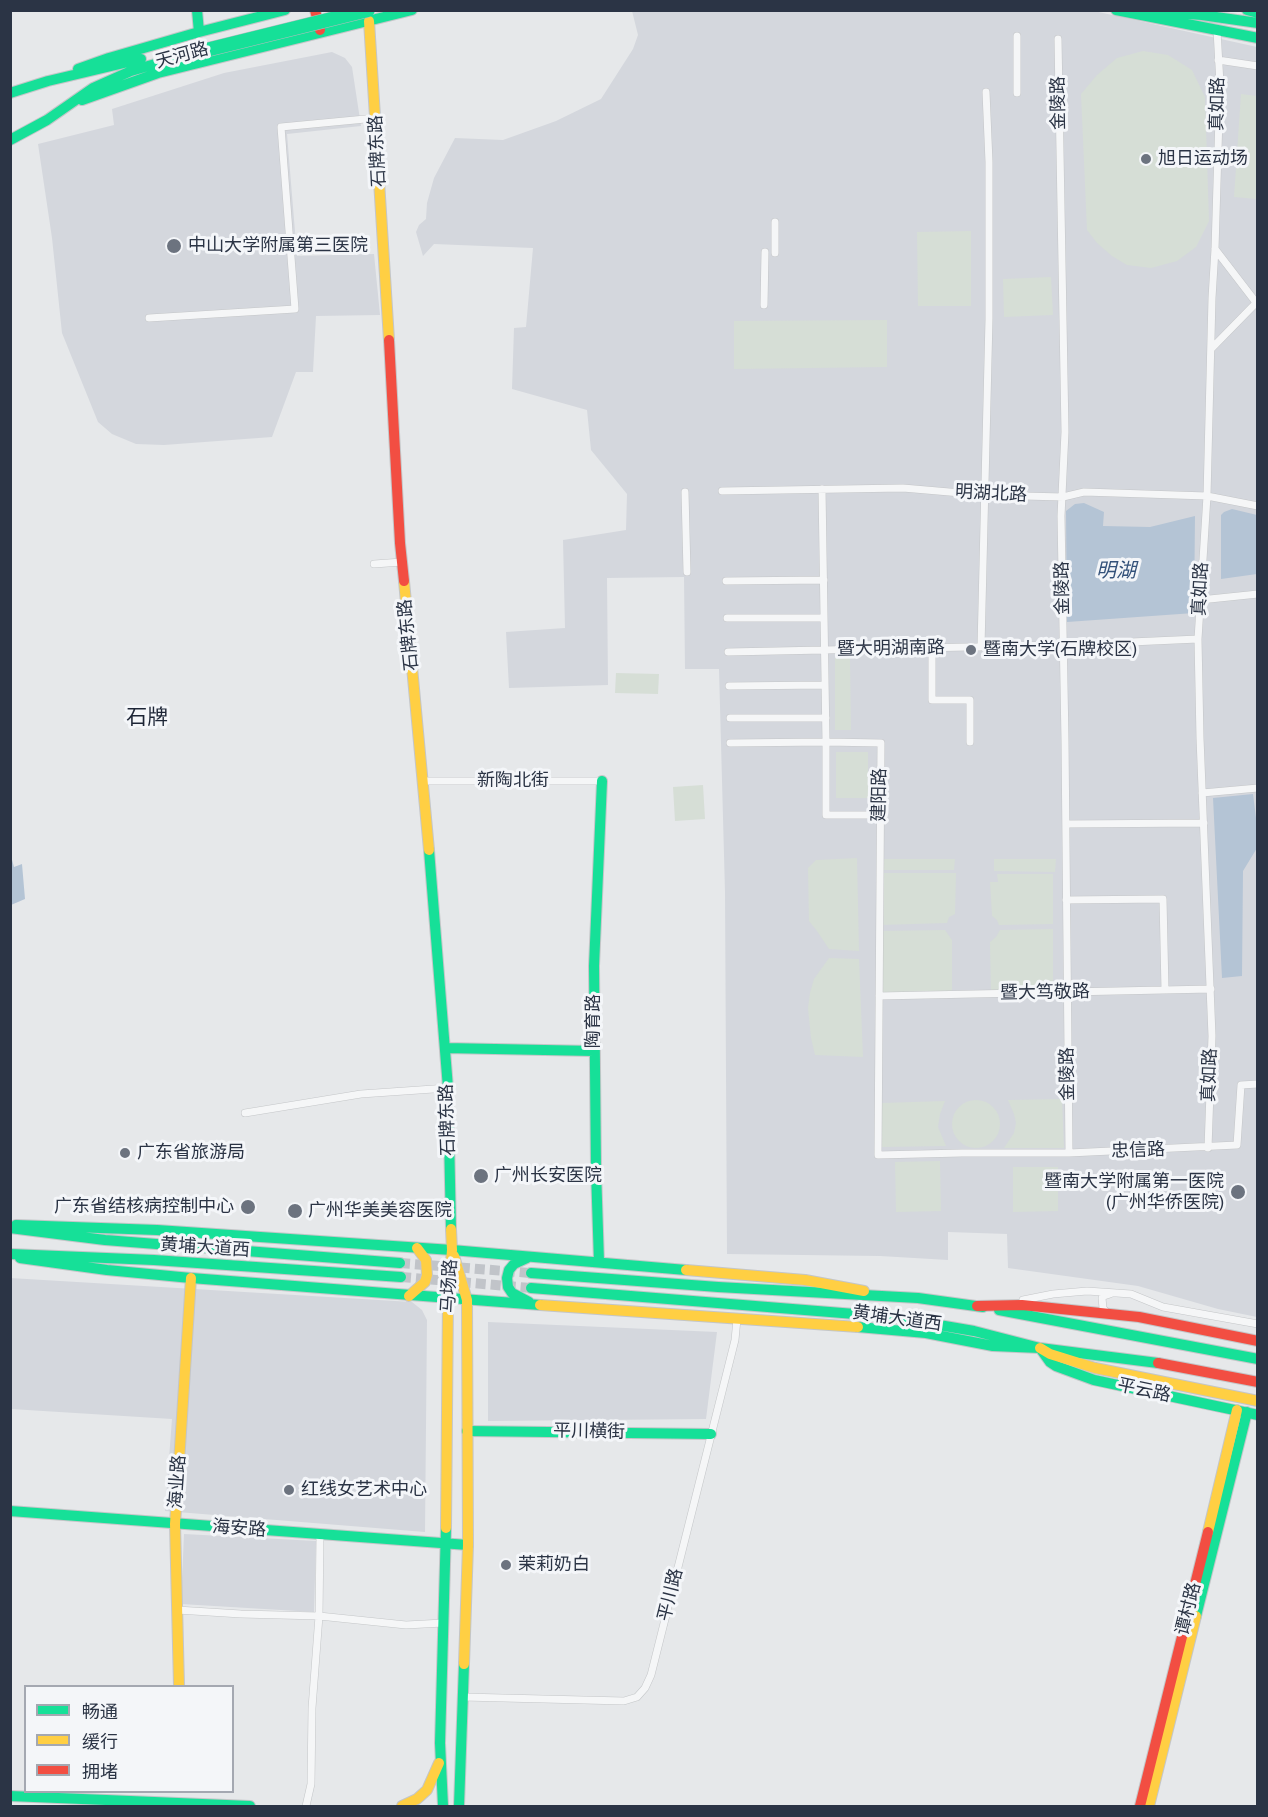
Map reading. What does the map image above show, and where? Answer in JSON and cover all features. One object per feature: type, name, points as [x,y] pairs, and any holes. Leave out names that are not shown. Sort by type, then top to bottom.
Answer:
[{"type":"main road","points":[[197,10],[199,32]]},
{"type":"main road","points":[[48,81],[109,58],[260,14],[285,10]]},
{"type":"main road","points":[[315,10],[321,33]]},
{"type":"main road","name":"天河路","points":[[10,93],[48,81],[185,50],[332,10]]},
{"type":"main road","points":[[337,10],[347,17],[412,10]]},
{"type":"main road","points":[[1116,10],[1257,38]]},
{"type":"main road","points":[[1137,10],[1202,15],[1257,23]]},
{"type":"main road","points":[[1247,10],[1257,13]]},
{"type":"main road","points":[[260,14],[266,32],[263,47]]},
{"type":"main road","points":[[68,105],[158,73],[321,33],[369,16]]},
{"type":"main road","name":"天河路","points":[[10,140],[39,124],[93,88],[185,50],[369,16]]},
{"type":"main road","name":"石牌东路","points":[[369,16],[402,562],[424,781],[448,1088],[452,1250]]},
{"type":"main road","name":"陶育路","points":[[599,1262],[594,966],[602,781]]},
{"type":"main road","points":[[445,1048],[594,1051]]},
{"type":"main road","points":[[10,1226],[157,1230],[452,1250],[805,1280],[885,1296]]},
{"type":"main road","name":"黄埔大道西","points":[[10,1226],[105,1240],[400,1270],[10,1255]]},
{"type":"main road","points":[[409,1296],[425,1282],[427,1275],[426,1260],[417,1248]]},
{"type":"main road","name":"马场路","points":[[443,1806],[441,1754],[448,1299],[452,1250]]},
{"type":"main road","name":"马场路","points":[[452,1250],[467,1300],[468,1545],[459,1806]]},
{"type":"main road","points":[[10,1255],[119,1271],[191,1278],[448,1299],[876,1328],[926,1333],[1004,1347],[1040,1347],[1050,1354],[1095,1368],[1251,1408]]},
{"type":"main road","points":[[533,1257],[514,1264],[507,1278],[508,1287],[512,1293],[534,1305]]},
{"type":"main road","name":"黄埔大道西","points":[[531,1273],[885,1296],[977,1306],[1257,1359]]},
{"type":"main road","name":"海业路","points":[[179,1685],[175,1524],[191,1278]]},
{"type":"main road","name":"黄埔大道西","points":[[531,1288],[892,1317],[974,1331],[1040,1347],[1151,1362],[1257,1382]]},
{"type":"main road","points":[[977,1306],[1006,1304],[1060,1307],[1139,1317],[1257,1341]]},
{"type":"main road","name":"平云路","points":[[1040,1347],[1050,1362],[1056,1366],[1122,1388],[1251,1408]]},
{"type":"main road","name":"谭村路","points":[[1140,1806],[1194,1593],[1251,1408]]},
{"type":"main road","name":"谭村路","points":[[1149,1806],[1251,1408]]},
{"type":"main road","name":"平川横街","points":[[467,1431],[711,1434]]},
{"type":"main road","name":"海安路","points":[[10,1511],[468,1545]]},
{"type":"main road","points":[[445,1576],[467,1577]]},
{"type":"main road","points":[[402,1806],[417,1799],[427,1790],[435,1775],[441,1754]]},
{"type":"main road","points":[[442,1771],[461,1772]]},
{"type":"main road","points":[[10,1796],[179,1797],[250,1806]]},
{"type":"street","name":"真如路","points":[[1208,1148],[1212,1036],[1198,639],[1207,496],[1215,249],[1220,84],[1217,30]]},
{"type":"street","points":[[1017,36],[1017,93]]},
{"type":"street","name":"金陵路","points":[[1058,39],[1065,432],[1061,516],[1069,1153]]},
{"type":"street","points":[[1218,60],[1257,66]]},
{"type":"street","points":[[981,647],[989,285],[989,162],[986,92]]},
{"type":"street","points":[[149,318],[294,309],[281,128],[376,117]]},
{"type":"street","points":[[775,222],[775,253]]},
{"type":"street","points":[[1211,349],[1257,304],[1215,249]]},
{"type":"street","points":[[765,252],[765,305]]},
{"type":"street","name":"明湖北路","points":[[722,491],[903,488],[984,495],[1063,496],[1084,492],[1207,496],[1257,506]]},
{"type":"street","points":[[822,489],[826,815],[880,815]]},
{"type":"street","points":[[685,492],[687,572]]},
{"type":"street","points":[[374,564],[402,562]]},
{"type":"street","points":[[726,582],[824,580]]},
{"type":"street","points":[[1200,600],[1257,594]]},
{"type":"street","points":[[727,618],[824,618]]},
{"type":"street","name":"暨大明湖南路","points":[[728,652],[932,649],[1198,639]]},
{"type":"street","points":[[932,649],[932,700],[970,700],[970,742]]},
{"type":"street","points":[[729,686],[825,686]]},
{"type":"street","points":[[730,718],[826,718]]},
{"type":"street","points":[[730,742],[826,742]]},
{"type":"street","name":"建阳路","points":[[826,742],[881,743],[878,1155],[1069,1153]]},
{"type":"street","name":"新陶北街","points":[[424,781],[602,781]]},
{"type":"street","points":[[1202,794],[1257,788]]},
{"type":"street","points":[[1066,824],[1203,823]]},
{"type":"street","points":[[1066,900],[1163,899],[1165,990]]},
{"type":"street","name":"暨大笃敬路","points":[[879,996],[1211,989]]},
{"type":"street","name":"忠信路","points":[[1069,1153],[1237,1146],[1241,1085],[1257,1084]]},
{"type":"street","points":[[245,1113],[361,1094],[448,1088]]},
{"type":"street","points":[[1006,1304],[1053,1294],[1087,1291],[1131,1294],[1163,1307],[1257,1324]]},
{"type":"street","points":[[1107,1313],[1103,1308],[1102,1298],[1112,1293]]},
{"type":"street","name":"平川路","points":[[463,1697],[624,1701],[637,1697],[645,1688],[651,1675],[735,1340],[737,1319]]},
{"type":"street","points":[[306,1806],[311,1784],[320,1535]]},
{"type":"street","points":[[177,1610],[318,1616],[406,1625],[443,1623]]},
{"type":"shaded area","name":"暨南大学(石牌校区)","points":[[632,11],[1094,11],[1257,47],[1257,1317],[1218,1309],[1138,1286],[1008,1268],[1007,1234],[948,1232],[948,1260],[880,1256],[727,1254],[725,892],[719,669],[685,669],[684,577],[607,578],[608,685],[509,688],[506,632],[565,628],[563,540],[626,530],[627,494],[591,450],[587,410],[512,389],[514,328],[526,327],[533,248],[434,244],[423,256],[416,232],[419,225],[426,219],[427,203],[434,178],[455,138],[503,140],[556,121],[601,99],[633,49],[638,35]]},
{"type":"shaded area","name":"旭日运动场","points":[[1143,51],[1168,55],[1192,70],[1205,97],[1209,221],[1196,247],[1177,261],[1151,268],[1127,265],[1097,243],[1087,230],[1081,94],[1097,75],[1117,58]]},
{"type":"shaded area","name":"中山大学附属第三医院","points":[[332,52],[345,58],[352,67],[361,126],[287,134],[297,256],[374,254],[380,315],[316,316],[313,372],[296,372],[272,437],[164,445],[136,444],[112,434],[98,422],[62,333],[52,238],[38,144],[114,125],[112,109],[224,73]]},
{"type":"shaded area","points":[[1241,94],[1257,96],[1257,199],[1234,197]]},
{"type":"shaded area","points":[[971,231],[971,306],[918,306],[917,232]]},
{"type":"shaded area","points":[[1051,277],[1053,315],[1004,317],[1003,279]]},
{"type":"shaded area","points":[[887,320],[887,367],[734,369],[734,321]]},
{"type":"shaded area","points":[[835,658],[850,658],[851,730],[835,730]]},
{"type":"shaded area","points":[[616,673],[659,674],[658,694],[615,693]]},
{"type":"shaded area","points":[[836,752],[868,752],[868,798],[836,798]]},
{"type":"shaded area","points":[[703,785],[705,819],[675,821],[673,787]]},
{"type":"shaded area","points":[[857,858],[859,951],[829,949],[809,921],[808,868],[816,860]]},
{"type":"shaded area","points":[[884,859],[955,859],[954,870],[884,870]]},
{"type":"shaded area","points":[[994,859],[1056,859],[1055,872],[994,871]]},
{"type":"shaded area","points":[[880,873],[956,873],[955,914],[949,917],[947,923],[879,925]]},
{"type":"shaded area","points":[[997,874],[1053,874],[1053,924],[999,925],[992,916],[990,882],[998,882]]},
{"type":"shaded area","points":[[1053,929],[1053,993],[991,994],[990,942],[1000,930]]},
{"type":"shaded area","points":[[945,930],[952,940],[952,995],[879,996],[879,931]]},
{"type":"shaded area","points":[[829,958],[859,959],[863,1057],[815,1055],[808,1008],[810,993],[814,979]]},
{"type":"shaded area","points":[[1062,1099],[1064,1148],[1004,1148],[1014,1133],[1016,1123],[1008,1100]]},
{"type":"shaded area","points":[[971,1100],[981,1100],[996,1110],[1000,1124],[996,1138],[990,1144],[981,1148],[971,1148],[956,1138],[952,1129],[952,1119],[962,1104]]},
{"type":"shaded area","points":[[945,1101],[938,1127],[946,1146],[881,1147],[882,1103]]},
{"type":"shaded area","points":[[940,1161],[941,1211],[896,1212],[895,1162]]},
{"type":"shaded area","points":[[1013,1167],[1058,1167],[1058,1211],[1013,1212]]},
{"type":"shaded area","points":[[10,1278],[412,1302],[422,1310],[427,1320],[425,1532],[165,1511],[172,1419],[11,1409]]},
{"type":"shaded area","points":[[488,1322],[717,1332],[706,1419],[488,1421]]},
{"type":"shaded area","points":[[184,1534],[316,1541],[314,1612],[181,1604]]},
{"type":"water","name":"明湖","points":[[1084,503],[1104,512],[1103,526],[1150,527],[1195,516],[1194,613],[1067,622],[1066,511],[1075,504]]},
{"type":"water","points":[[1232,509],[1257,515],[1257,574],[1221,579],[1221,515]]},
{"type":"water","points":[[1253,794],[1257,818],[1257,848],[1243,871],[1242,976],[1222,978],[1213,798]]},
{"type":"water","points":[[11,856],[14,867],[22,864],[25,899],[11,905]]},
{"type":"tunnel","points":[[400,1263],[531,1273]]},
{"type":"tunnel","points":[[401,1277],[531,1288]]},
{"type":"traffic: fast","points":[[197,10],[199,32]]},
{"type":"traffic: fast","points":[[78,69],[199,32],[285,10]]},
{"type":"traffic: fast","points":[[186,55],[368,10]]},
{"type":"traffic: fast","points":[[82,100],[158,73],[412,10]]},
{"type":"traffic: fast","points":[[1116,10],[1258,38]]},
{"type":"traffic: fast","points":[[1137,10],[1202,15],[1258,23]]},
{"type":"traffic: fast","points":[[1247,10],[1258,13]]},
{"type":"traffic: fast","points":[[10,140],[47,120],[93,88],[131,71],[186,55]]},
{"type":"traffic: fast","points":[[10,93],[48,81],[141,59]]},
{"type":"traffic: fast","points":[[599,1262],[594,966],[602,781]]},
{"type":"traffic: fast","points":[[429,850],[448,1088],[451,1229]]},
{"type":"traffic: fast","points":[[445,1048],[594,1051]]},
{"type":"traffic: fast","points":[[16,1225],[157,1230],[452,1250],[686,1270]]},
{"type":"traffic: fast","points":[[10,1228],[105,1240],[400,1263]]},
{"type":"traffic: fast","points":[[10,1254],[154,1260],[401,1277]]},
{"type":"traffic: fast","points":[[20,1258],[107,1270],[191,1278],[540,1305]]},
{"type":"traffic: fast","points":[[527,1258],[514,1264],[507,1278],[508,1287],[512,1293],[529,1302]]},
{"type":"traffic: fast","points":[[531,1273],[718,1287],[918,1298],[983,1307]]},
{"type":"traffic: fast","points":[[531,1288],[892,1317],[974,1331],[1040,1348],[1158,1363]]},
{"type":"traffic: fast","points":[[999,1310],[1258,1359]]},
{"type":"traffic: fast","points":[[858,1327],[926,1333],[993,1346],[1040,1348],[1050,1362],[1056,1366],[1094,1380],[1258,1415]]},
{"type":"traffic: fast","points":[[1196,1616],[1247,1412]]},
{"type":"traffic: fast","points":[[467,1431],[711,1434]]},
{"type":"traffic: fast","points":[[10,1511],[468,1545]]},
{"type":"traffic: fast","points":[[443,1806],[440,1743],[446,1528]]},
{"type":"traffic: fast","points":[[459,1806],[464,1664]]},
{"type":"traffic: fast","points":[[10,1796],[250,1806]]},
{"type":"traffic: slow","points":[[369,21],[389,340]]},
{"type":"traffic: slow","points":[[404,581],[429,850]]},
{"type":"traffic: slow","points":[[446,1528],[448,1299],[452,1250],[451,1229]]},
{"type":"traffic: slow","points":[[409,1296],[425,1282],[427,1275],[426,1260],[417,1248]]},
{"type":"traffic: slow","points":[[454,1256],[467,1300],[468,1545],[464,1664]]},
{"type":"traffic: slow","points":[[686,1270],[805,1280],[864,1291]]},
{"type":"traffic: slow","points":[[179,1685],[175,1524],[191,1278]]},
{"type":"traffic: slow","points":[[540,1305],[858,1327]]},
{"type":"traffic: slow","points":[[1040,1348],[1050,1354],[1095,1368],[1258,1401]]},
{"type":"traffic: slow","points":[[1208,1532],[1237,1410]]},
{"type":"traffic: slow","points":[[1149,1806],[1196,1616]]},
{"type":"traffic: slow","points":[[402,1806],[417,1799],[427,1790],[439,1763]]},
{"type":"traffic: jam","points":[[315,10],[320,30]]},
{"type":"traffic: jam","points":[[389,340],[404,581]]},
{"type":"traffic: jam","points":[[977,1306],[1022,1305],[1139,1317],[1258,1341]]},
{"type":"traffic: jam","points":[[1158,1363],[1258,1382]]},
{"type":"traffic: jam","points":[[1140,1806],[1208,1532]]},
{"type":"place","name":"旭日运动场","points":[[1146,159]]},
{"type":"place","name":"中山大学附属第三医院","points":[[174,246]]},
{"type":"place","name":"暨南大学(石牌校区)","points":[[971,650]]},
{"type":"place","name":"广东省旅游局","points":[[125,1153]]},
{"type":"place","name":"广州长安医院","points":[[481,1176]]},
{"type":"place","name":"暨南大学附属第一医院 (广州华侨医院)","points":[[1238,1192]]},
{"type":"place","name":"广东省结核病控制中心","points":[[248,1207]]},
{"type":"place","name":"广州华美美容医院","points":[[295,1211]]},
{"type":"place","name":"红线女艺术中心","points":[[289,1490]]},
{"type":"place","name":"茉莉奶白","points":[[506,1565]]},
{"type":"district","name":"石牌","points":[[147,718]]}]
